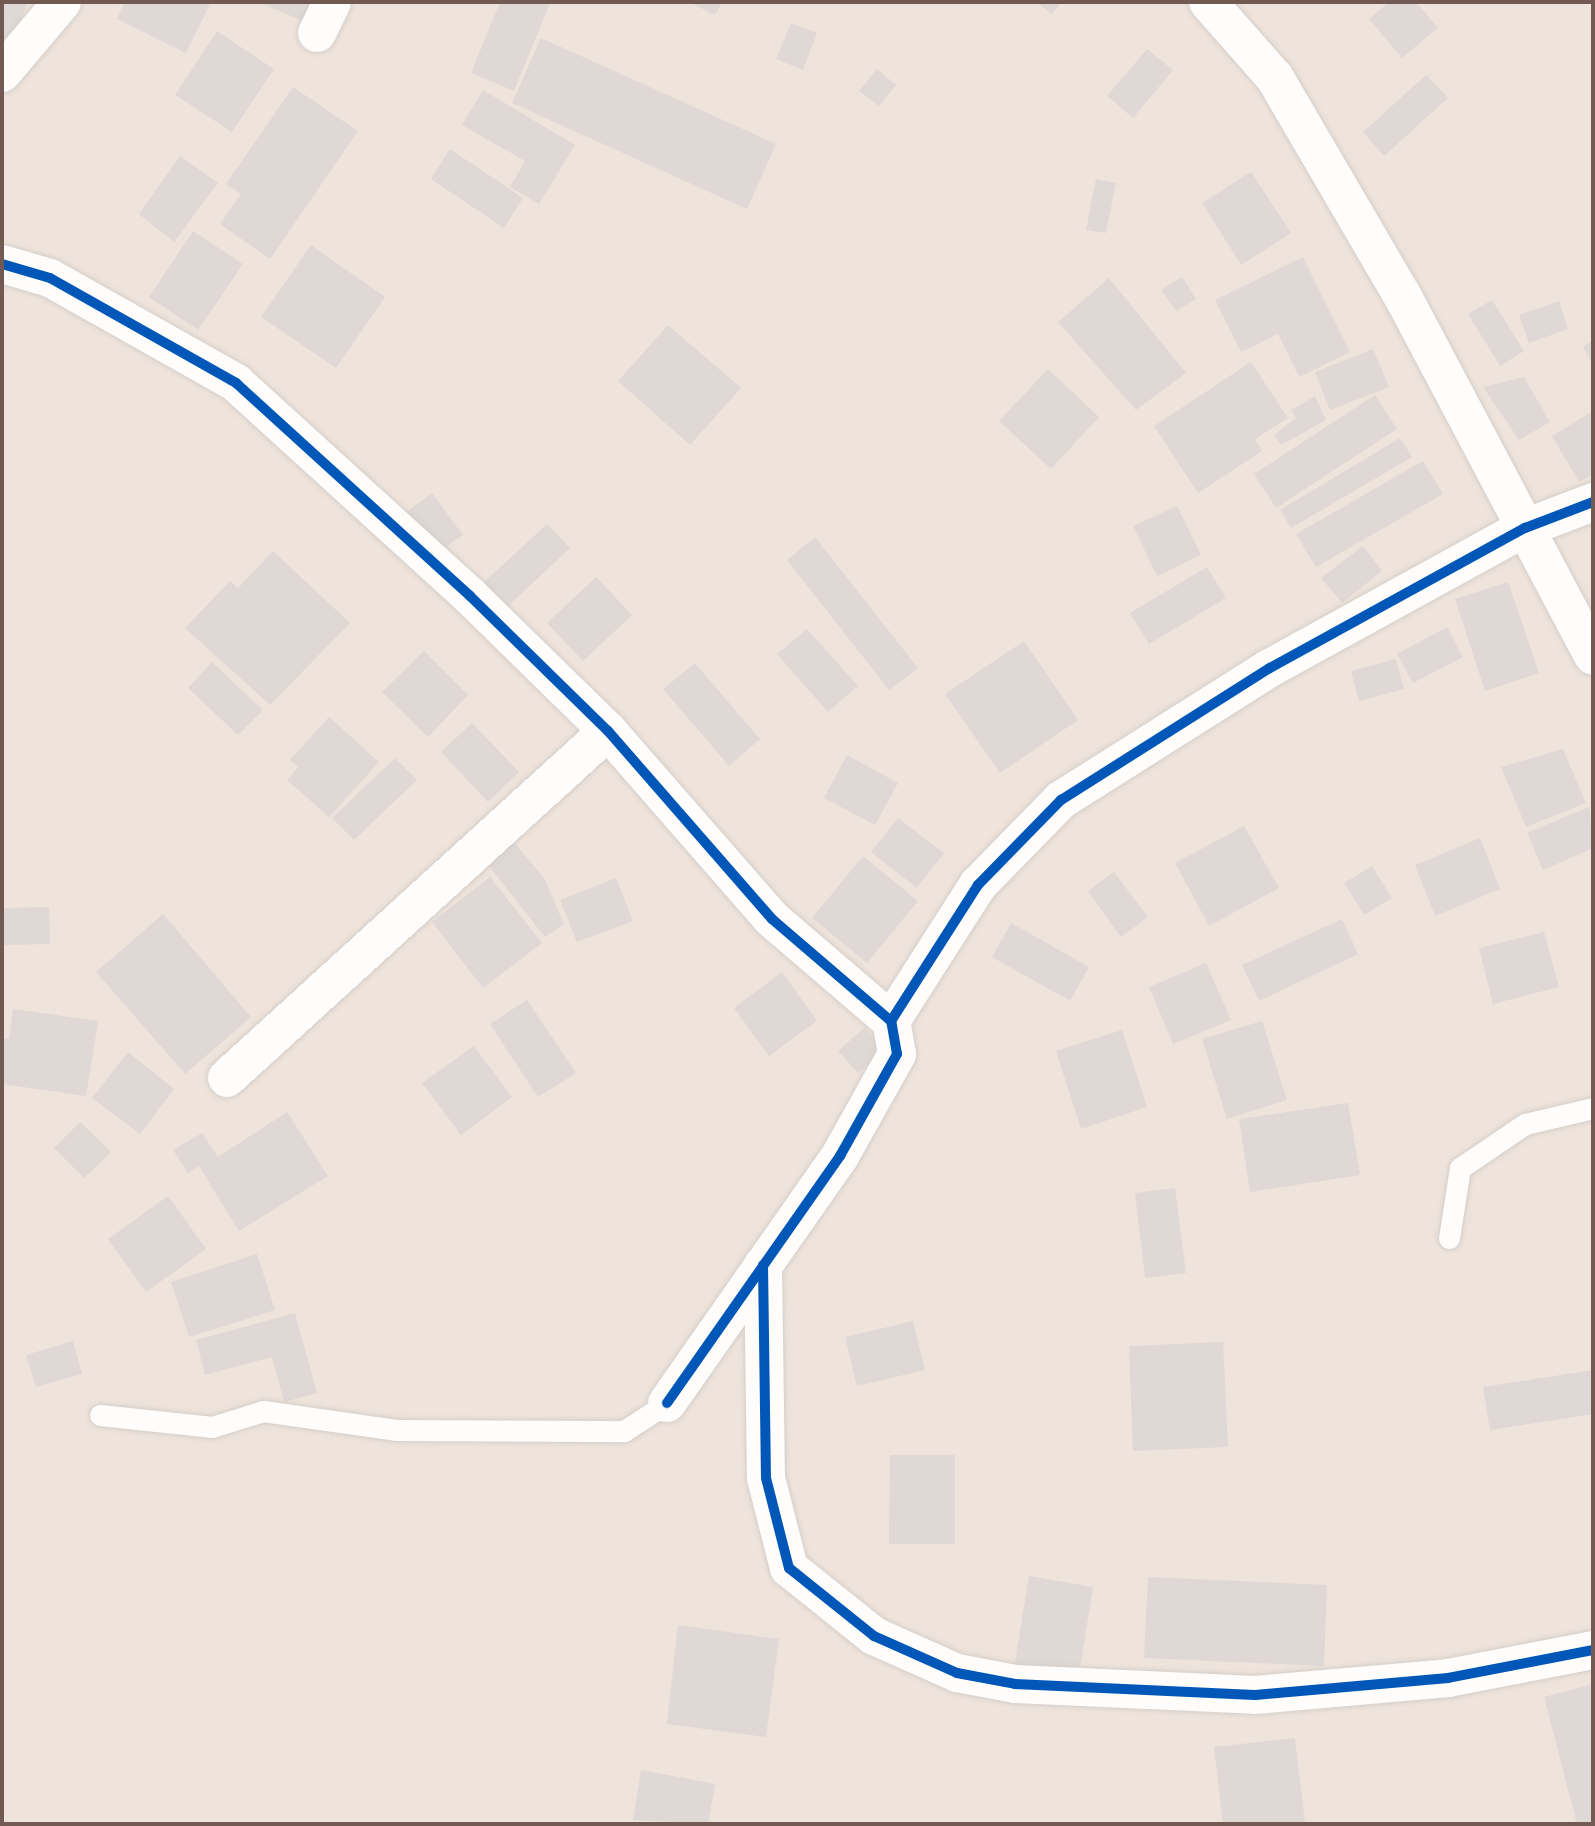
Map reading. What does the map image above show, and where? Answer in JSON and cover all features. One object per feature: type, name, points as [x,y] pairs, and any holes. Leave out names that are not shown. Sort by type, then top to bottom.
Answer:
[{"type":"street","points":[[2,73],[62,2]]},
{"type":"street","points":[[1209,2],[1275,78],[1402,295],[1593,655]]},
{"type":"street","points":[[2,264],[50,278],[236,383],[470,596],[608,731],[772,919],[891,1021],[897,1054],[840,1156],[667,1403]]},
{"type":"street","points":[[891,1021],[978,885],[1061,800],[1270,668],[1525,528],[1593,502]]},
{"type":"street","points":[[227,1078],[608,731]]},
{"type":"street","points":[[763,1265],[766,1478],[789,1568],[874,1636],[957,1673],[1015,1684],[1255,1695],[1448,1678],[1593,1650]]},
{"type":"lane","points":[[1449,1237],[1460,1168],[1525,1124],[1593,1108]]},
{"type":"lane","points":[[100,1415],[212,1427],[263,1412],[396,1430],[624,1431],[667,1403]]},
{"type":"shaded area","points":[[2,2],[1593,2],[1593,1824],[2,1824]]},
{"type":"building","points":[[2,2],[28,2],[9,50],[2,47]]},
{"type":"building","points":[[125,2],[211,2],[186,53],[117,19]]},
{"type":"building","points":[[258,2],[311,2],[303,21]]},
{"type":"building","points":[[500,2],[550,3],[514,91],[471,73]]},
{"type":"building","points":[[689,2],[722,2],[715,15]]},
{"type":"building","points":[[1036,2],[1062,2],[1052,14]]},
{"type":"building","points":[[1389,2],[1416,2],[1438,28],[1402,58],[1369,19]]},
{"type":"building","points":[[791,23],[817,33],[803,70],[776,59]]},
{"type":"building","points":[[217,31],[274,69],[232,132],[175,95]]},
{"type":"building","points":[[541,38],[776,144],[747,209],[512,103]]},
{"type":"building","points":[[1147,49],[1173,70],[1133,118],[1107,96]]},
{"type":"building","points":[[877,69],[896,85],[879,106],[859,91]]},
{"type":"building","points":[[1426,75],[1448,98],[1384,156],[1363,132]]},
{"type":"building","points":[[293,87],[358,131],[270,259],[220,224],[241,194],[226,184]]},
{"type":"building","points":[[483,90],[575,145],[539,204],[510,187],[525,161],[462,125]]},
{"type":"building","points":[[450,149],[523,198],[504,228],[431,179]]},
{"type":"building","points":[[180,156],[218,183],[174,242],[139,214]]},
{"type":"building","points":[[1251,172],[1291,233],[1241,265],[1202,203]]},
{"type":"building","points":[[1096,179],[1116,183],[1106,233],[1086,230]]},
{"type":"building","points":[[193,231],[243,264],[198,330],[149,297]]},
{"type":"building","points":[[311,245],[385,297],[336,368],[261,317]]},
{"type":"building","points":[[1303,257],[1350,352],[1299,377],[1278,334],[1241,352],[1215,300]]},
{"type":"building","points":[[1182,277],[1196,299],[1176,311],[1161,290]]},
{"type":"building","points":[[1109,278],[1186,373],[1136,410],[1058,322]]},
{"type":"building","points":[[1492,300],[1524,351],[1500,366],[1468,314]]},
{"type":"building","points":[[1559,301],[1568,329],[1529,343],[1519,315]]},
{"type":"building","points":[[668,325],[741,388],[690,445],[618,381]]},
{"type":"building","points":[[1593,341],[1593,367],[1583,346]]},
{"type":"building","points":[[1373,349],[1389,387],[1330,410],[1315,372]]},
{"type":"building","points":[[1251,362],[1288,418],[1255,439],[1262,451],[1198,493],[1154,426]]},
{"type":"building","points":[[1048,369],[1099,417],[1051,469],[999,421]]},
{"type":"building","points":[[1524,377],[1550,422],[1519,440],[1483,387]]},
{"type":"building","points":[[1375,395],[1397,429],[1276,508],[1254,474]]},
{"type":"building","points":[[1315,396],[1326,420],[1281,445],[1274,435],[1296,418],[1291,410]]},
{"type":"building","points":[[1593,411],[1593,474],[1579,482],[1552,436]]},
{"type":"building","points":[[1400,438],[1412,457],[1291,528],[1280,510]]},
{"type":"building","points":[[1423,461],[1443,494],[1316,567],[1296,534]]},
{"type":"building","points":[[432,493],[463,535],[437,553],[406,512]]},
{"type":"building","points":[[1177,506],[1201,555],[1157,576],[1133,526]]},
{"type":"building","points":[[547,524],[570,548],[506,608],[482,584]]},
{"type":"building","points":[[815,537],[918,668],[889,690],[787,560]]},
{"type":"building","points":[[1363,546],[1382,571],[1342,603],[1321,578]]},
{"type":"building","points":[[273,551],[350,623],[270,705],[185,628],[230,581],[238,588]]},
{"type":"building","points":[[1207,567],[1226,598],[1149,644],[1130,613]]},
{"type":"building","points":[[596,577],[632,615],[583,661],[547,623]]},
{"type":"building","points":[[1508,582],[1539,673],[1485,691],[1455,599]]},
{"type":"building","points":[[1447,627],[1463,657],[1413,683],[1397,654]]},
{"type":"building","points":[[807,629],[858,686],[828,712],[777,654]]},
{"type":"building","points":[[1024,641],[1078,720],[1000,773],[945,694]]},
{"type":"building","points":[[424,651],[468,695],[428,737],[382,692]]},
{"type":"building","points":[[1396,659],[1404,689],[1359,701],[1351,671]]},
{"type":"building","points":[[212,662],[263,710],[238,735],[188,688]]},
{"type":"building","points":[[695,663],[760,739],[729,766],[663,689]]},
{"type":"building","points":[[329,717],[379,762],[329,817],[287,780],[298,767],[290,760]]},
{"type":"building","points":[[472,723],[519,772],[488,802],[441,752]]},
{"type":"building","points":[[1563,749],[1586,803],[1526,827],[1501,767]]},
{"type":"building","points":[[847,755],[898,783],[875,825],[824,798]]},
{"type":"building","points":[[395,758],[417,780],[354,840],[332,818]]},
{"type":"building","points":[[1589,807],[1593,848],[1543,870],[1527,833]]},
{"type":"building","points":[[898,818],[944,853],[917,888],[871,852]]},
{"type":"building","points":[[1244,826],[1279,888],[1209,926],[1175,863]]},
{"type":"building","points":[[508,835],[544,878],[564,924],[545,937],[484,860]]},
{"type":"building","points":[[1480,838],[1500,889],[1435,916],[1415,865]]},
{"type":"building","points":[[863,856],[918,901],[867,963],[812,918]]},
{"type":"building","points":[[1372,866],[1392,898],[1364,915],[1344,883]]},
{"type":"building","points":[[1114,872],[1148,917],[1121,937],[1088,891]]},
{"type":"building","points":[[490,877],[542,943],[483,988],[432,922]]},
{"type":"building","points":[[616,878],[633,921],[577,942],[560,900]]},
{"type":"building","points":[[49,907],[50,944],[2,945],[2,908]]},
{"type":"building","points":[[163,914],[251,1017],[185,1074],[96,972]]},
{"type":"building","points":[[1342,919],[1358,954],[1259,1001],[1242,965]]},
{"type":"building","points":[[1011,923],[1089,967],[1070,1001],[992,957]]},
{"type":"building","points":[[1544,932],[1559,987],[1493,1004],[1479,948]]},
{"type":"building","points":[[1206,963],[1231,1020],[1173,1044],[1149,987]]},
{"type":"building","points":[[782,972],[817,1021],[769,1056],[734,1008]]},
{"type":"building","points":[[527,1000],[576,1073],[538,1097],[490,1024]]},
{"type":"building","points":[[13,1009],[98,1021],[86,1096],[2,1084],[2,1038],[9,1039]]},
{"type":"building","points":[[1262,1021],[1287,1100],[1227,1119],[1202,1039]]},
{"type":"building","points":[[864,1028],[884,1050],[858,1073],[838,1051]]},
{"type":"building","points":[[1122,1030],[1147,1107],[1081,1129],[1056,1051]]},
{"type":"building","points":[[474,1046],[512,1097],[461,1135],[422,1083]]},
{"type":"building","points":[[128,1052],[174,1089],[140,1134],[92,1098]]},
{"type":"building","points":[[1348,1103],[1360,1175],[1250,1192],[1239,1119]]},
{"type":"building","points":[[287,1112],[328,1176],[239,1231],[199,1166],[188,1173],[173,1150],[202,1133],[218,1157]]},
{"type":"building","points":[[80,1122],[111,1152],[84,1178],[54,1148]]},
{"type":"building","points":[[1175,1188],[1186,1273],[1145,1278],[1135,1193]]},
{"type":"building","points":[[168,1196],[206,1249],[146,1292],[108,1239]]},
{"type":"building","points":[[257,1254],[275,1310],[189,1337],[171,1282]]},
{"type":"building","points":[[295,1313],[317,1393],[284,1402],[272,1357],[205,1375],[196,1340]]},
{"type":"building","points":[[913,1321],[925,1370],[857,1386],[845,1337]]},
{"type":"building","points":[[73,1341],[82,1374],[36,1387],[26,1355]]},
{"type":"building","points":[[1223,1342],[1228,1447],[1133,1451],[1129,1346]]},
{"type":"building","points":[[1593,1370],[1593,1414],[1490,1430],[1483,1387]]},
{"type":"building","points":[[890,1455],[955,1455],[955,1544],[889,1544]]},
{"type":"building","points":[[1029,1576],[1093,1587],[1078,1680],[1014,1669]]},
{"type":"building","points":[[1148,1577],[1327,1585],[1324,1666],[1144,1658]]},
{"type":"building","points":[[678,1625],[779,1639],[766,1737],[667,1724]]},
{"type":"building","points":[[1593,1684],[1593,1824],[1577,1824],[1544,1697]]},
{"type":"building","points":[[1295,1738],[1305,1824],[1223,1824],[1214,1747]]},
{"type":"building","points":[[641,1770],[715,1784],[708,1824],[633,1820]]},
{"type":"cycle path","points":[[2,264],[50,278],[236,383],[470,596],[608,731],[772,919],[891,1021]]},
{"type":"cycle path","points":[[667,1403],[840,1156],[897,1054],[891,1021],[978,885],[1061,800],[1270,668],[1525,528],[1593,502]]},
{"type":"cycle path","points":[[763,1265],[766,1478],[789,1568],[874,1636],[957,1673],[1015,1684],[1255,1695],[1448,1678],[1593,1650]]}]
